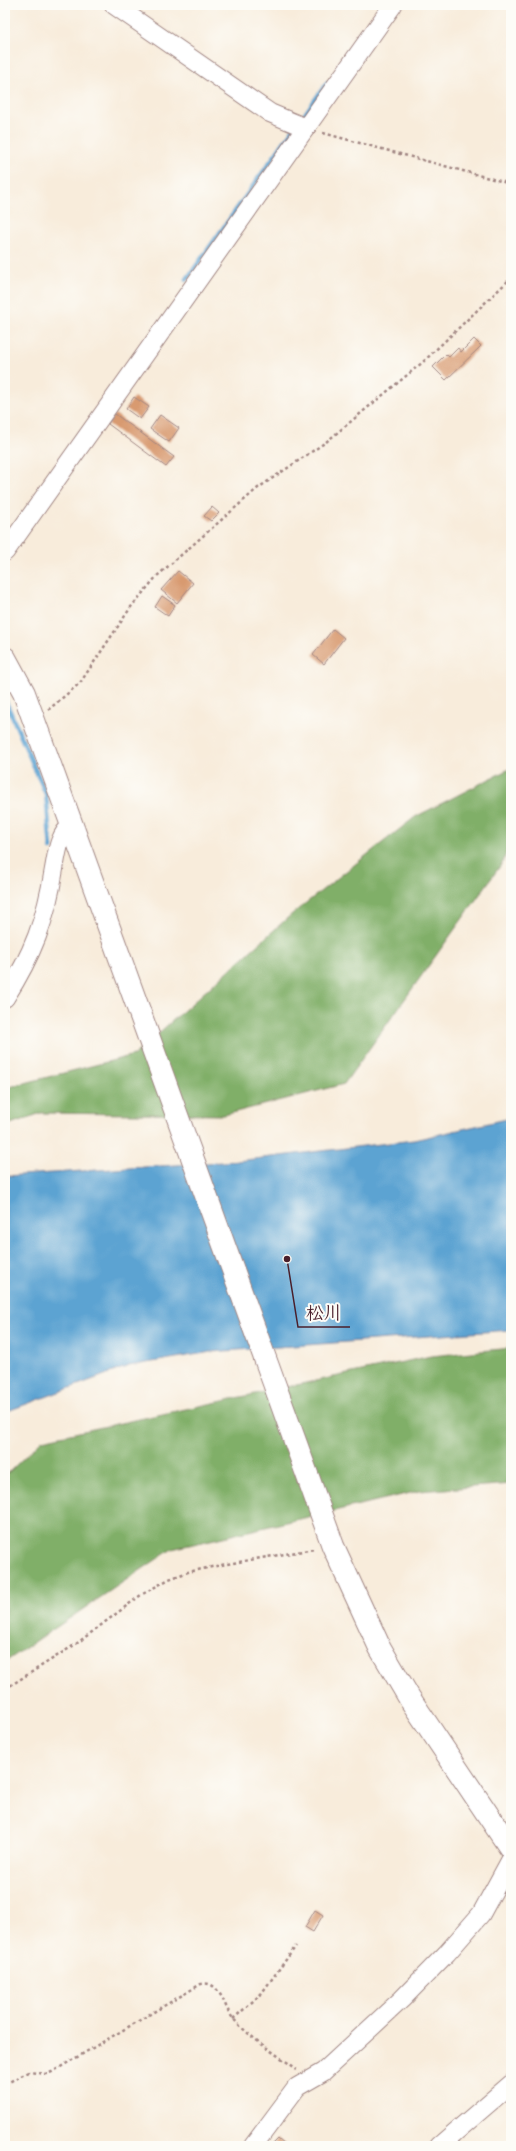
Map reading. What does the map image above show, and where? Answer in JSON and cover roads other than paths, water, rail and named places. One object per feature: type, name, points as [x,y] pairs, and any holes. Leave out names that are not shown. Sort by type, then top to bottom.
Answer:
[{"type":"street","points":[[114,5],[270,113],[306,128]]},
{"type":"street","points":[[5,552],[393,5]]},
{"type":"street","points":[[5,658],[24,693],[34,719],[333,1546],[380,1648],[410,1699],[511,1849]]},
{"type":"street","points":[[5,998],[25,966],[38,937],[44,919],[57,850],[63,835],[72,825]]},
{"type":"street","points":[[253,2146],[297,2087],[323,2072],[402,1999],[447,1953],[481,1914],[511,1859]]},
{"type":"street","points":[[439,2146],[511,2084]]},
{"type":"water","points":[[511,1118],[511,1330],[211,1352],[129,1366],[5,1412],[5,1176],[237,1161],[414,1140]]},
{"type":"waterway","points":[[300,121],[327,83]]},
{"type":"waterway","points":[[187,279],[295,127]]},
{"type":"waterway","points":[[5,700],[46,794],[51,848]]},
{"type":"place","name":"松川","points":[[287,1259]]}]
